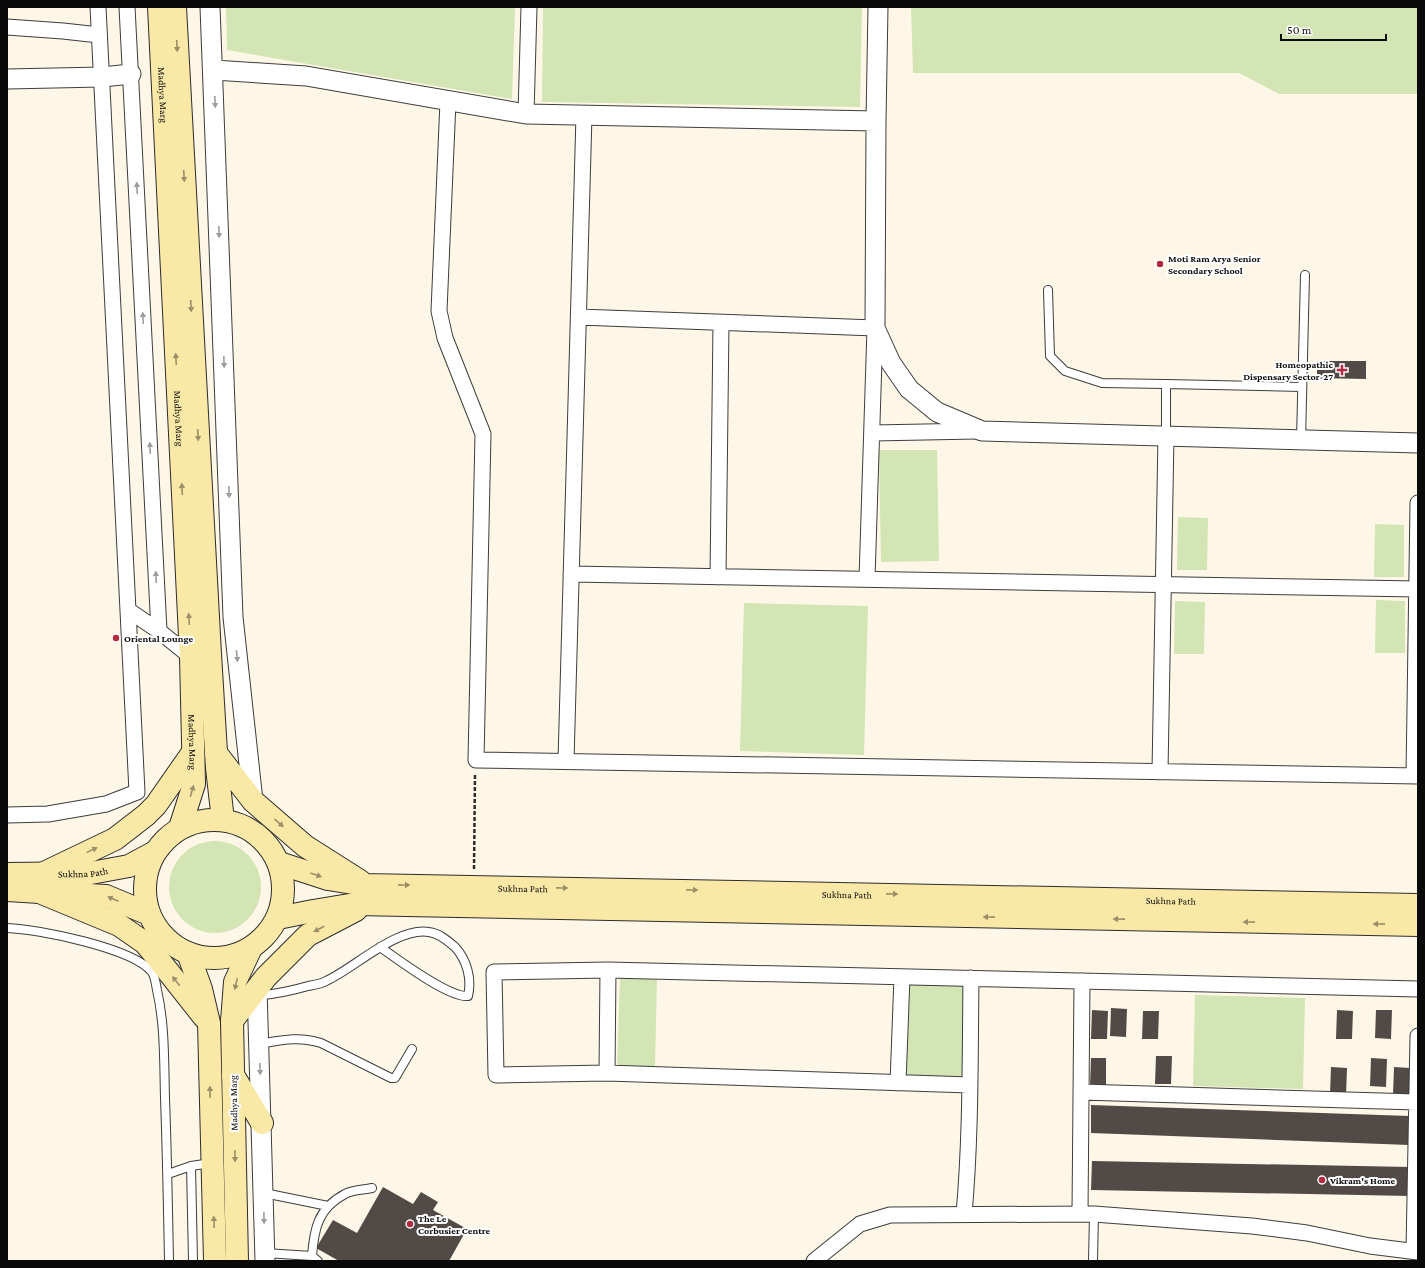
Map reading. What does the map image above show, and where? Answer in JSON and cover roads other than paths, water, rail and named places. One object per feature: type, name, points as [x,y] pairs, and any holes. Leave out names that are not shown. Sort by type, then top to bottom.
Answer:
[{"type":"main road","name":"Madhya Marg","points":[[159,7],[200,656],[216,753],[223,820]]},
{"type":"main road","name":"Madhya Marg","points":[[175,7],[200,656],[193,752],[194,784],[180,828]]},
{"type":"main road","points":[[41,882],[115,839],[146,815],[156,806],[193,752]]},
{"type":"main road","points":[[216,753],[253,801],[305,846],[366,895],[308,935],[266,977],[257,992],[232,1021]]},
{"type":"main road","points":[[203,820],[223,820],[246,827],[269,845],[279,863],[282,873],[282,904],[278,918],[273,927],[251,948],[241,954],[225,958],[205,958],[188,953],[167,940],[156,927],[149,914],[146,903],[145,878],[149,863],[155,852],[169,836],[180,828],[203,820]]},
{"type":"main road","name":"Sukhna Path","points":[[7,890],[41,882],[129,866],[155,852]]},
{"type":"main road","name":"Sukhna Path","points":[[279,863],[366,895],[1418,925]]},
{"type":"main road","name":"Sukhna Path","points":[[7,874],[106,896],[149,914]]},
{"type":"main road","points":[[41,882],[119,925],[145,943],[209,1023]]},
{"type":"main road","name":"Sukhna Path","points":[[278,918],[355,904],[366,895],[473,886],[1418,905]]},
{"type":"main road","name":"Madhya Marg","points":[[237,1261],[232,1021],[235,982],[251,948]]},
{"type":"main road","points":[[188,953],[201,989],[209,1023],[215,1261]]},
{"type":"main road","points":[[233,1074],[262,1123]]},
{"type":"street","points":[[7,815],[48,814],[106,804],[137,792],[98,7]]},
{"type":"street","points":[[127,7],[159,631]]},
{"type":"street","points":[[210,7],[214,70],[233,617],[253,801]]},
{"type":"street","points":[[526,114],[529,7]]},
{"type":"street","points":[[867,579],[875,328],[878,7]]},
{"type":"street","points":[[7,27],[99,35]]},
{"type":"street","points":[[214,70],[306,76],[526,114],[876,121]]},
{"type":"street","points":[[7,80],[102,77],[131,74]]},
{"type":"street","points":[[448,101],[439,311],[445,338],[483,434],[476,760],[1416,776],[1418,503]]},
{"type":"street","points":[[566,761],[584,115]]},
{"type":"street","points":[[578,318],[875,328]]},
{"type":"street","points":[[718,576],[721,323]]},
{"type":"street","points":[[875,328],[891,363],[909,389],[937,412],[982,431]]},
{"type":"street","points":[[872,433],[982,431],[1418,443]]},
{"type":"street","points":[[1160,772],[1166,436]]},
{"type":"street","points":[[571,574],[1417,589]]},
{"type":"street","points":[[128,610],[200,656],[233,617]]},
{"type":"street","points":[[607,1073],[608,970]]},
{"type":"street","points":[[970,1085],[607,1073],[496,1075],[494,972],[608,970],[1418,989]]},
{"type":"street","points":[[898,1083],[902,977]]},
{"type":"street","points":[[964,1214],[970,1085],[972,978]]},
{"type":"street","points":[[1082,981],[1081,1092],[1087,1213]]},
{"type":"street","points":[[257,992],[265,1257]]},
{"type":"street","points":[[814,1261],[860,1224],[890,1215],[1087,1213],[1252,1226],[1307,1233],[1370,1246],[1416,1251],[1416,1102],[1418,1036]]},
{"type":"street","points":[[1081,1092],[1416,1102]]},
{"type":"lane","points":[[1301,440],[1305,275]]},
{"type":"lane","points":[[1048,290],[1050,356],[1065,371],[1102,383],[1302,387]]},
{"type":"lane","points":[[1166,384],[1166,436]]},
{"type":"lane","points":[[7,928],[23,929],[77,940],[122,953],[140,962],[153,973],[162,1010],[168,1174],[169,1261]]},
{"type":"lane","points":[[257,992],[276,994],[326,982],[380,947],[399,937],[417,932],[430,932],[447,940],[457,950],[465,962],[469,974],[470,989],[468,996],[450,991],[406,966],[380,947]]},
{"type":"lane","points":[[259,1044],[294,1038],[310,1039],[392,1078],[395,1078],[412,1049]]},
{"type":"lane","points":[[168,1174],[191,1166],[212,1163]]},
{"type":"lane","points":[[191,1166],[193,1261]]},
{"type":"lane","points":[[265,1257],[314,1259],[314,1234],[319,1220],[328,1206],[345,1194],[372,1188]]},
{"type":"lane","points":[[264,1193],[328,1206]]},
{"type":"lane","points":[[1087,1213],[1094,1261]]},
{"type":"place","name":"Moti Ram Arya Senior Secondary School","points":[[1160,264]]},
{"type":"place","name":"Homeopathic Dispensary Sector-27","points":[[1342,370]]},
{"type":"place","name":"Oriental Lounge","points":[[116,638]]},
{"type":"place","name":"Vikram's Home","points":[[1322,1180]]},
{"type":"place","name":"The Le Corbusier Centre","points":[[410,1224]]}]
